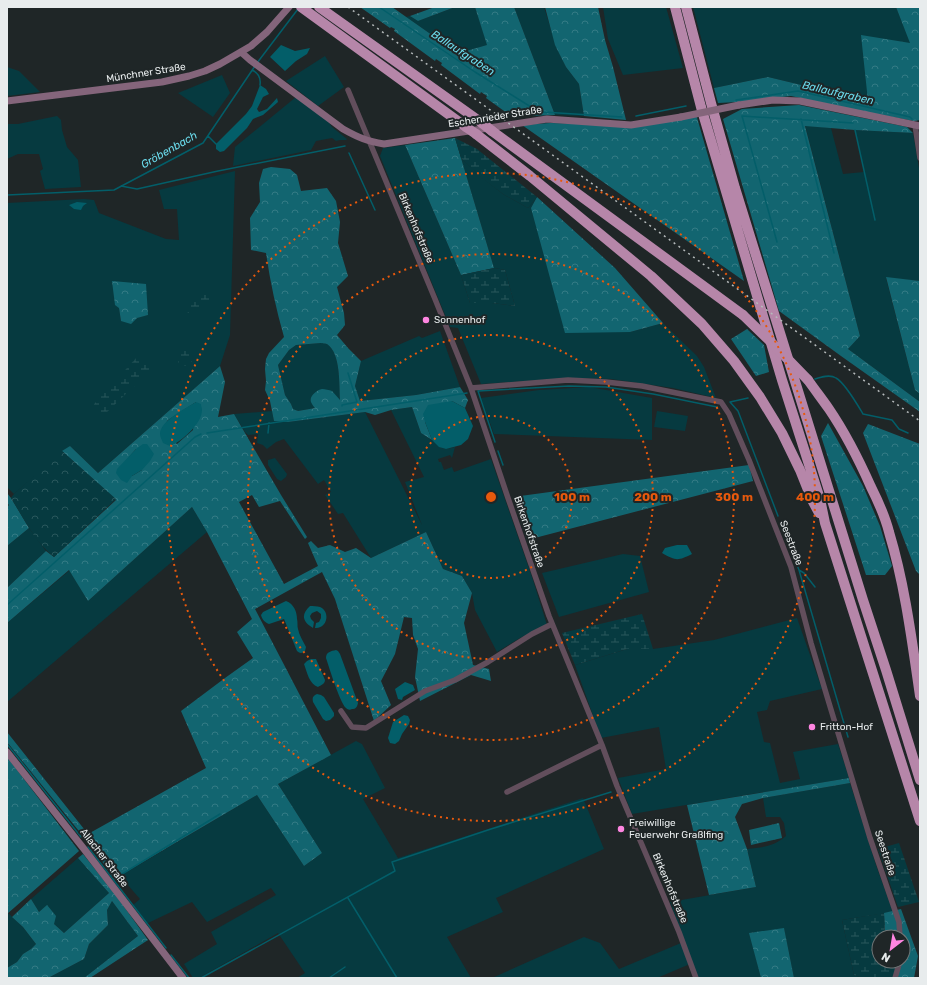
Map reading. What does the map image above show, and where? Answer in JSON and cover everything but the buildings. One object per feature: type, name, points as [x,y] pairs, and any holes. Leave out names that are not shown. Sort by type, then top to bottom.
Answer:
[{"type":"highway","points":[[301,7],[318,11],[482,123],[743,315],[808,380],[830,410],[848,440],[865,472],[889,531],[908,614],[920,696]]},
{"type":"highway","points":[[675,7],[706,122],[782,380],[820,499],[825,523],[920,821]]},
{"type":"highway","points":[[686,7],[735,188],[920,780]]},
{"type":"highway","points":[[318,11],[530,176],[650,276],[702,324],[734,361],[760,396],[782,433],[800,470],[812,500],[825,523]]},
{"type":"street","name":"Münchner Straße","points":[[7,101],[177,80],[205,71],[251,46],[267,32],[289,7]]},
{"type":"street","name":"Eschenrieder Straße","points":[[241,52],[343,129],[370,142],[384,144],[547,119],[631,125],[773,100],[800,101],[918,126]]},
{"type":"street","name":"Birkenhofstraße","points":[[348,90],[472,388],[508,498],[552,624],[602,745],[617,786],[676,925],[696,978]]},
{"type":"street","points":[[918,126],[920,158]]},
{"type":"street","name":"Seestraße","points":[[472,388],[568,380],[606,382],[642,386],[721,402],[732,420],[749,460],[791,567],[811,643],[870,838],[899,922],[899,929]]},
{"type":"street","points":[[341,710],[352,727],[366,728],[425,691],[455,680],[488,662],[532,634],[552,624]]},
{"type":"street","points":[[507,792],[602,745]]},
{"type":"street","name":"Allacher Straße","points":[[7,752],[89,855],[183,978]]},
{"type":"green space","points":[[360,7],[392,7],[449,47],[466,51],[487,45],[475,7],[514,7],[555,115],[514,118],[486,98],[487,96],[481,92],[480,94],[441,65],[442,63],[436,59],[435,61],[394,31],[395,29],[390,28]]},
{"type":"green space","points":[[435,7],[455,7],[418,21],[410,16]]},
{"type":"green space","points":[[455,7],[475,7],[488,45],[466,51],[449,47],[406,17],[410,16],[418,21]]},
{"type":"green space","points":[[514,7],[544,7],[556,45],[566,67],[579,84],[584,116],[555,115]]},
{"type":"green space","points":[[545,7],[598,7],[626,120],[584,116],[579,84],[566,67],[555,45]]},
{"type":"green space","points":[[603,7],[666,7],[683,68],[623,75],[608,39]]},
{"type":"green space","points":[[693,7],[896,7],[911,43],[868,101],[768,77],[714,88]]},
{"type":"green space","points":[[896,7],[920,7],[920,120],[914,121],[871,113],[791,96],[718,103],[714,88],[768,77],[868,101],[861,35],[910,43]]},
{"type":"green space","points":[[325,56],[344,87],[318,106],[286,81]]},
{"type":"green space","points":[[7,67],[19,71],[40,92],[7,96]]},
{"type":"green space","points":[[222,75],[230,93],[213,117],[178,93]]},
{"type":"green space","points":[[296,97],[328,121],[332,127],[347,139],[336,141],[332,138],[316,141],[311,150],[233,166],[235,147]]},
{"type":"green space","points":[[799,105],[907,127],[913,133],[805,126],[860,336],[848,349],[920,402],[920,412],[779,311],[723,119],[742,109]]},
{"type":"green space","points":[[696,114],[744,281],[522,125],[550,123],[631,125]]},
{"type":"green space","points":[[57,116],[61,120],[67,147],[78,160],[81,187],[45,189],[40,171],[43,169],[39,154],[18,154],[7,159],[7,124],[18,124]]},
{"type":"green space","points":[[805,125],[831,128],[843,174],[864,172],[855,130],[913,133],[920,174],[920,281],[886,278],[915,390],[920,394],[920,402],[848,349],[860,336]]},
{"type":"green space","points":[[455,138],[494,268],[461,275],[405,145]]},
{"type":"green space","points":[[455,138],[477,149],[537,197],[528,208],[503,194],[482,178],[461,158]]},
{"type":"green space","points":[[405,145],[461,275],[470,303],[492,303],[515,306],[505,270],[494,268],[461,158],[503,194],[528,208],[537,197],[531,208],[630,332],[663,323],[697,356],[704,367],[716,398],[673,388],[611,379],[571,378],[481,384],[458,328],[450,327],[380,156],[383,148]]},
{"type":"green space","points":[[271,167],[290,169],[297,175],[301,191],[327,188],[336,201],[340,222],[338,243],[348,276],[337,287],[344,313],[345,325],[337,335],[361,361],[355,386],[360,401],[416,395],[460,387],[468,400],[465,408],[452,401],[425,422],[432,440],[421,433],[412,407],[391,410],[375,415],[365,412],[288,422],[274,421],[270,401],[265,390],[266,359],[269,353],[284,337],[269,274],[266,253],[251,250],[250,218],[260,202],[259,183],[263,169]],"holes":[[[327,344],[332,348],[335,354],[339,378],[340,400],[332,391],[322,389],[316,392],[311,398],[311,402],[315,408],[298,411],[293,409],[285,395],[278,365],[289,350],[296,345]]]},
{"type":"green space","points":[[235,171],[230,335],[220,366],[98,473],[70,446],[14,494],[7,487],[7,203],[84,199],[94,200],[99,213],[166,239],[179,240],[177,209],[164,209],[159,190]],"holes":[[[119,308],[148,315],[121,321]]]},
{"type":"green space","points":[[537,197],[615,268],[663,323],[630,332],[565,333],[531,208]]},
{"type":"green space","points":[[494,268],[505,270],[515,306],[492,303],[470,303],[461,275]]},
{"type":"green space","points":[[886,277],[920,281],[920,394],[915,390]]},
{"type":"green space","points":[[112,281],[146,284],[148,315],[137,318],[131,324],[121,321],[119,308],[115,305]]},
{"type":"green space","points":[[203,295],[208,295],[210,302],[208,305],[196,312],[188,313],[186,310],[190,304]]},
{"type":"green space","points":[[747,329],[764,345],[769,372],[756,376],[731,339]]},
{"type":"green space","points":[[440,331],[460,387],[416,395],[360,401],[355,386],[361,361],[419,336],[422,338]]},
{"type":"green space","points":[[327,344],[332,348],[335,354],[339,378],[340,400],[315,408],[298,411],[293,409],[285,395],[278,365],[289,350],[296,345]]},
{"type":"green space","points":[[189,348],[195,357],[188,366],[179,365],[177,356],[184,349]]},
{"type":"green space","points":[[137,357],[144,359],[150,367],[146,377],[132,388],[105,414],[98,413],[92,408],[95,403]]},
{"type":"green space","points":[[220,366],[225,382],[218,417],[234,414],[307,537],[305,539],[280,501],[259,507],[252,495],[239,502],[284,584],[318,566],[308,543],[311,541],[318,548],[330,545],[345,552],[356,548],[371,558],[426,532],[443,569],[462,576],[472,593],[464,623],[473,665],[489,669],[491,681],[471,675],[420,701],[415,677],[418,649],[413,635],[412,618],[404,617],[395,654],[381,681],[391,705],[374,721],[335,599],[322,572],[255,609],[331,755],[278,784],[322,853],[304,866],[257,795],[114,879],[95,851],[7,742],[7,732],[88,834],[206,768],[181,711],[253,658],[237,632],[252,619],[207,532],[192,507],[88,601],[69,570],[7,623],[7,588],[46,551],[54,557],[116,500],[62,451],[70,446],[98,473]],"holes":[[[196,402],[193,430],[177,444],[161,430],[168,420]],[[136,449],[142,470],[132,476],[129,457]]]},
{"type":"green space","points":[[589,387],[652,398],[652,440],[494,434],[481,398],[539,390]]},
{"type":"green space","points":[[412,407],[421,433],[442,448],[455,447],[452,458],[450,455],[438,459],[444,470],[452,467],[454,472],[491,459],[533,580],[547,625],[520,638],[497,652],[475,610],[472,593],[462,576],[443,569],[426,532],[371,558],[343,513],[338,514],[325,495],[331,492],[324,480],[318,484],[284,439],[276,442],[267,449],[263,445],[257,443],[258,434],[248,435],[234,414],[272,411],[274,421],[288,422],[365,412],[422,525],[405,482],[424,477],[391,410]]},
{"type":"green space","points":[[657,411],[688,416],[685,431],[654,427]]},
{"type":"green space","points":[[828,423],[863,486],[880,526],[892,566],[885,575],[866,575],[821,436]]},
{"type":"green space","points":[[868,424],[920,444],[920,575],[916,571],[863,433]]},
{"type":"green space","points":[[62,451],[116,499],[54,557],[35,537],[11,498]]},
{"type":"green space","points":[[275,458],[287,474],[281,481],[277,479],[268,465],[268,460]]},
{"type":"green space","points":[[749,465],[753,481],[527,540],[513,497]]},
{"type":"green space","points":[[7,493],[29,528],[7,546],[7,507],[9,505],[7,503]]},
{"type":"green space","points":[[192,507],[207,532],[7,702],[7,623],[70,570],[88,601]]},
{"type":"green space","points":[[29,528],[46,551],[7,588],[7,546]]},
{"type":"green space","points":[[623,554],[640,556],[649,592],[559,617],[542,573]]},
{"type":"green space","points":[[642,614],[653,649],[627,649],[575,665],[562,633]]},
{"type":"green space","points":[[797,618],[822,689],[770,701],[767,710],[757,712],[764,742],[770,743],[780,783],[800,779],[793,752],[838,744],[849,778],[632,814],[618,778],[666,769],[659,727],[601,738],[575,665],[627,649],[653,649],[714,640]]},
{"type":"green space","points":[[356,741],[362,744],[385,788],[363,799],[398,858],[583,798],[604,849],[496,898],[503,912],[447,937],[471,978],[297,978],[305,973],[278,933],[199,978],[193,978],[184,964],[217,944],[211,932],[276,895],[271,888],[207,922],[192,902],[146,924],[133,905],[140,899],[120,876],[257,795],[304,866],[322,853],[278,784]]},
{"type":"green space","points":[[7,757],[79,851],[7,914]]},
{"type":"green space","points":[[849,778],[850,783],[763,798],[742,804],[735,817],[747,849],[756,887],[709,895],[687,805]]},
{"type":"green space","points":[[850,783],[876,865],[893,912],[842,920],[854,975],[863,978],[794,978],[784,929],[750,933],[761,978],[698,978],[670,902],[756,887],[747,849],[772,844],[786,836],[784,823],[780,817],[766,817],[763,798]]},
{"type":"green space","points":[[779,823],[782,838],[751,845],[749,830]]},
{"type":"green space","points":[[899,843],[919,902],[898,907],[878,849]]},
{"type":"green space","points":[[83,854],[148,940],[90,978],[84,978],[138,936],[112,901],[107,910],[108,925],[89,944],[84,959],[48,978],[7,978],[7,968],[17,962],[23,954],[36,944],[23,927],[12,917],[31,899],[39,912],[47,905],[56,916],[54,924],[64,933],[109,893],[78,858]]},
{"type":"green space","points":[[78,858],[109,893],[64,933],[54,924],[47,906],[39,912],[31,899]]},
{"type":"green space","points":[[112,901],[138,936],[84,978],[48,978],[84,959],[89,944],[108,925],[107,910]]},
{"type":"green space","points":[[901,909],[908,929],[885,929],[884,913]]},
{"type":"green space","points":[[8,913],[23,927],[36,944],[23,954],[17,962],[7,968],[7,914]]},
{"type":"green space","points":[[884,913],[885,929],[871,929],[871,969],[894,969],[893,978],[863,978],[854,975],[842,920]]},
{"type":"green space","points":[[784,928],[794,978],[761,978],[749,933]]},
{"type":"green space","points":[[584,937],[600,943],[619,969],[681,943],[690,964],[657,978],[492,978]]},
{"type":"green space","points":[[911,937],[918,956],[914,978],[893,978],[894,969],[911,969]]},
{"type":"shaded area","points":[[281,45],[295,51],[310,48],[307,54],[285,71],[270,57]]},
{"type":"shaded area","points":[[260,85],[266,89],[269,94],[263,97],[257,109],[259,112],[267,109],[277,98],[278,102],[263,115],[253,119],[247,128],[224,151],[220,152],[216,149],[216,144],[252,106]]},
{"type":"shaded area","points":[[77,202],[87,203],[81,210],[74,209],[69,205]]},
{"type":"shaded area","points":[[452,401],[465,408],[473,426],[468,439],[461,445],[446,449],[439,447],[432,440],[423,414],[428,405]]},
{"type":"shaded area","points":[[196,402],[201,404],[202,410],[199,421],[195,426],[185,437],[175,444],[170,446],[163,443],[160,434],[164,424],[174,415]]},
{"type":"shaded area","points":[[143,444],[147,444],[154,454],[150,461],[142,470],[132,476],[127,483],[121,480],[116,473],[117,469],[136,449]]},
{"type":"shaded area","points":[[677,545],[687,545],[692,554],[680,559],[674,559],[662,553],[665,548]]},
{"type":"shaded area","points":[[286,601],[293,606],[296,611],[299,631],[306,647],[305,651],[302,653],[297,651],[284,619],[269,624],[261,616],[263,612]]},
{"type":"shaded area","points":[[310,606],[320,607],[326,613],[325,623],[319,628],[315,628],[316,623],[319,622],[321,618],[321,614],[317,611],[312,613],[310,616],[314,622],[313,628],[305,621],[305,612]]},
{"type":"shaded area","points":[[336,650],[340,654],[358,703],[357,707],[354,709],[350,710],[344,705],[326,658],[328,653]]},
{"type":"shaded area","points":[[311,659],[316,659],[325,680],[324,683],[318,687],[310,681],[304,664]]},
{"type":"shaded area","points":[[405,682],[413,685],[415,690],[403,697],[402,700],[398,699],[395,689]]},
{"type":"shaded area","points":[[317,694],[324,697],[334,713],[334,716],[330,720],[326,721],[323,719],[313,702],[313,697]]},
{"type":"shaded area","points":[[404,715],[408,716],[410,720],[409,724],[399,741],[395,744],[390,743],[388,738],[393,722]]},
{"type":"waterway","name":"Ballaufgraben","points":[[379,7],[475,72],[539,112]]},
{"type":"waterway","name":"Gröbenbach","points":[[257,63],[298,9]]},
{"type":"waterway","name":"Gröbenbach","points":[[7,195],[114,190],[203,143],[255,66]]},
{"type":"waterway","points":[[252,70],[259,76],[260,85]]},
{"type":"waterway","name":"Ballaufgraben","points":[[736,100],[798,91],[910,117],[912,119]]},
{"type":"waterway","name":"Ballaufgraben","points":[[636,116],[686,106]]},
{"type":"waterway","points":[[543,112],[622,117]]},
{"type":"waterway","points":[[777,242],[742,116],[853,123]]},
{"type":"waterway","points":[[801,119],[834,253]]},
{"type":"waterway","points":[[855,130],[875,220]]},
{"type":"waterway","points":[[208,136],[216,144]]},
{"type":"waterway","points":[[121,186],[137,189],[218,171],[345,146]]},
{"type":"waterway","points":[[349,153],[375,210]]},
{"type":"waterway","points":[[342,406],[357,402],[348,373]]},
{"type":"waterway","points":[[815,379],[828,376],[836,378],[847,389],[863,414],[892,420],[899,429],[908,433]]},
{"type":"waterway","points":[[495,442],[478,391],[569,386],[606,387],[653,394],[717,407]]},
{"type":"waterway","points":[[207,433],[467,393]]},
{"type":"waterway","points":[[748,398],[730,402],[738,411],[778,516]]},
{"type":"waterway","points":[[268,433],[269,423]]},
{"type":"waterway","points":[[7,605],[195,437],[201,434]]},
{"type":"waterway","points":[[498,451],[503,465]]},
{"type":"waterway","points":[[516,499],[530,538]]},
{"type":"waterway","points":[[781,524],[799,570],[804,573],[815,587]]},
{"type":"waterway","points":[[799,570],[848,737]]},
{"type":"waterway","points":[[7,744],[81,837]]},
{"type":"waterway","points":[[201,978],[395,871],[392,862],[491,829],[611,792]]},
{"type":"waterway","points":[[114,879],[220,814]]},
{"type":"waterway","points":[[88,847],[166,948]]},
{"type":"waterway","points":[[348,898],[397,978]]},
{"type":"waterway","points":[[171,955],[189,978]]},
{"type":"waterway","points":[[329,978],[345,967]]},
{"type":"railway","points":[[348,7],[920,421]]},
{"type":"place","name":"Sonnenhof","points":[[426,320]]},
{"type":"place","name":"Fritton-Hof","points":[[812,727]]},
{"type":"place","name":"Freiwillige Feuerwehr Graßlfing","points":[[621,829]]}]
